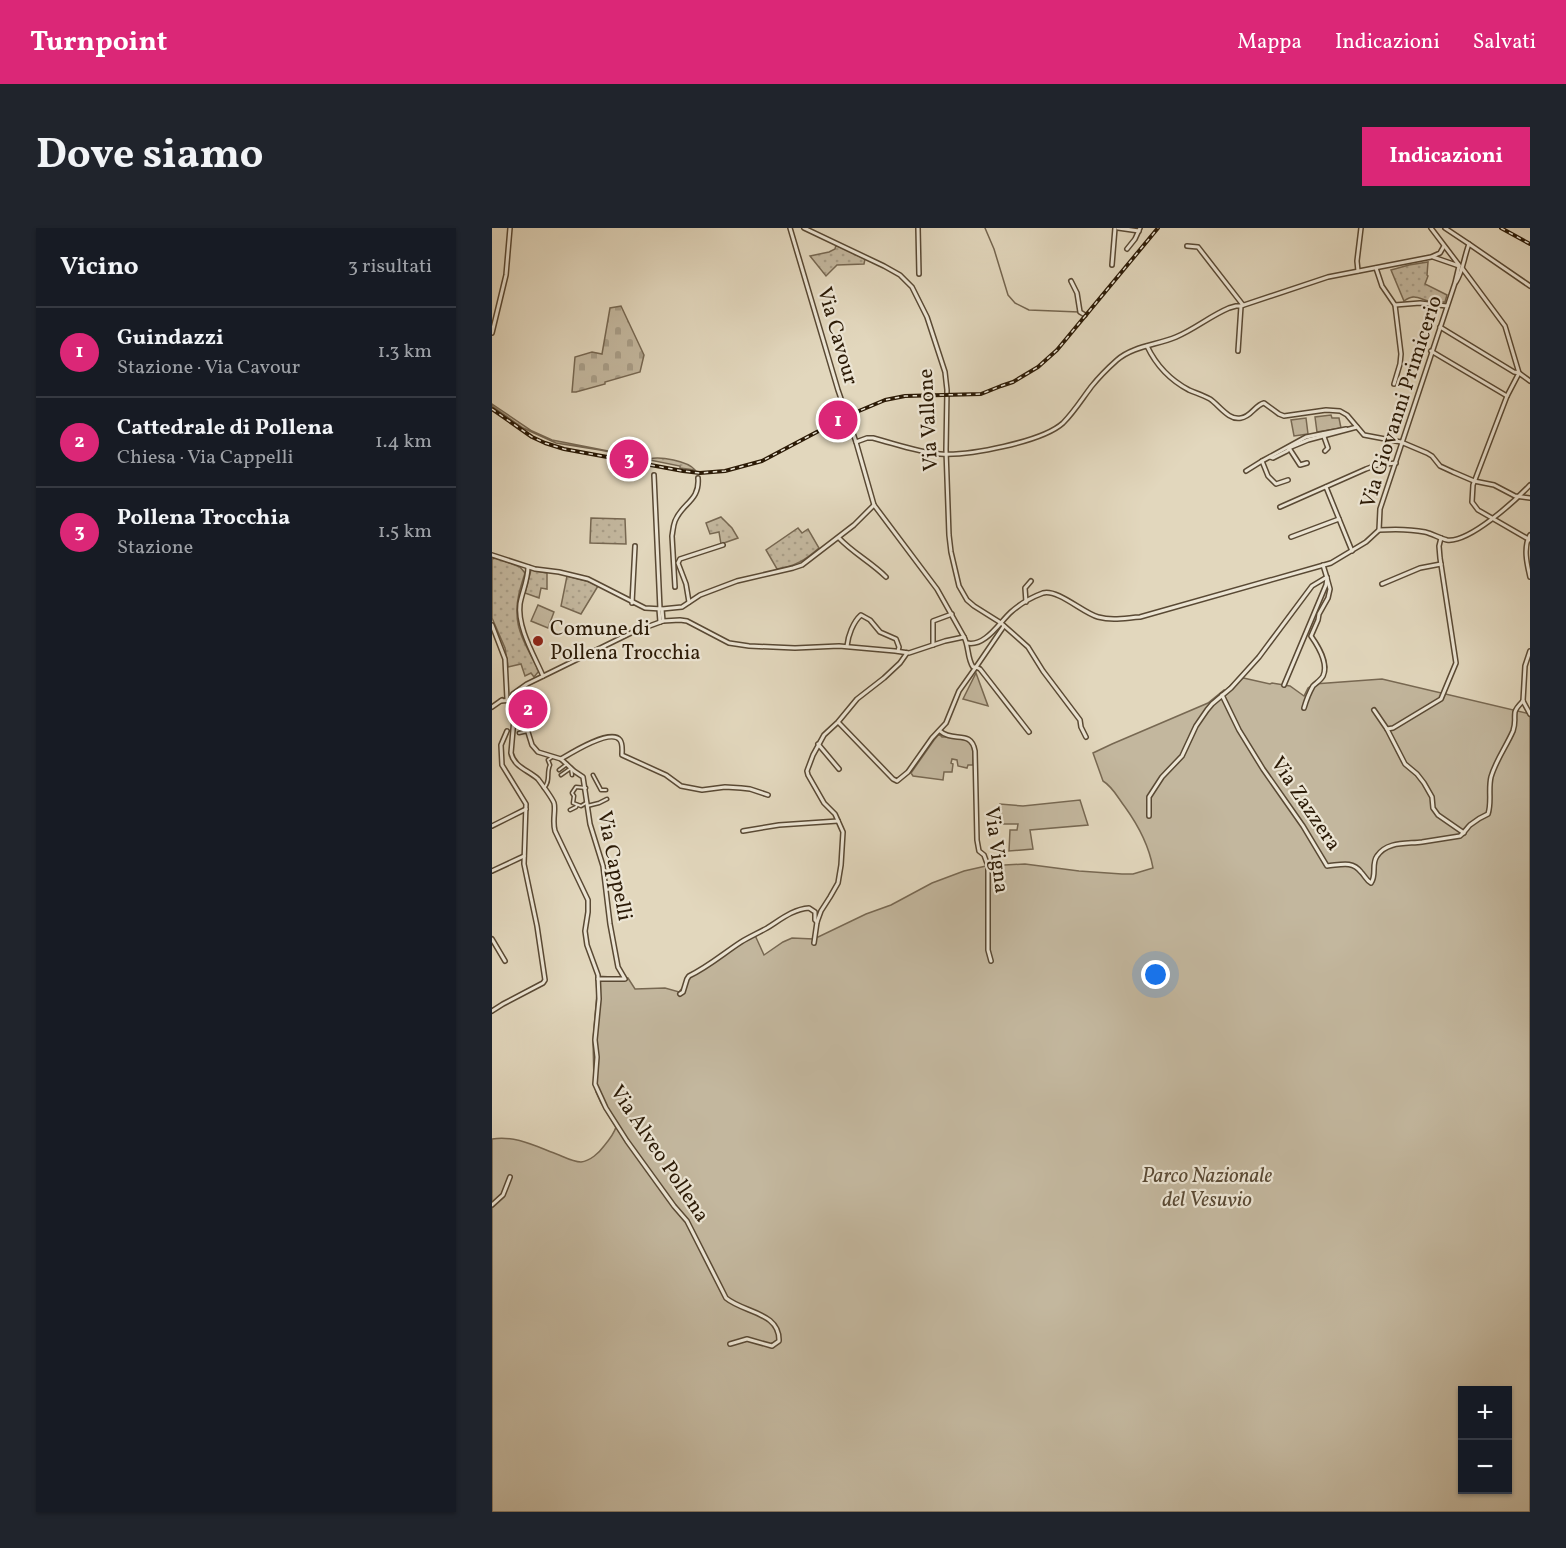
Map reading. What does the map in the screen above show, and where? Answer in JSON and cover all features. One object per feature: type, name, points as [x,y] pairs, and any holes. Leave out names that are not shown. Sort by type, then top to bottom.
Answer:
[{"type":"street","points":[[492,333],[506,275],[510,228]]},
{"type":"street","name":"Via Cavour","points":[[790,228],[874,505],[926,574],[952,614],[967,643],[970,662],[973,667],[976,667]]},
{"type":"street","name":"Via Vallone","points":[[804,228],[884,266],[900,275],[912,287],[927,317],[945,372],[951,552],[959,586],[967,600],[1002,624],[1028,646],[1043,671],[1080,720],[1086,737]]},
{"type":"street","points":[[918,228],[919,274]]},
{"type":"street","points":[[1112,265],[1117,228],[1139,229],[1127,249]]},
{"type":"street","points":[[1358,271],[1361,228]]},
{"type":"street","points":[[1431,228],[1442,247],[1460,267]]},
{"type":"street","points":[[1444,228],[1530,286]]},
{"type":"street","name":"Via Giovanni Primicerio","points":[[1379,530],[1380,509],[1431,351],[1469,244]]},
{"type":"street","points":[[1187,246],[1198,247],[1242,306],[1238,351]]},
{"type":"street","points":[[856,442],[873,438],[912,449],[958,454],[1026,441],[1063,423],[1091,387],[1118,360],[1128,354],[1177,337],[1228,308],[1242,306],[1328,277],[1431,257],[1440,253],[1442,247]]},
{"type":"street","points":[[1431,257],[1460,267]]},
{"type":"street","name":"Via Giovanni Primicerio","points":[[1455,283],[1463,274],[1460,267]]},
{"type":"street","points":[[1376,268],[1382,286],[1395,305],[1401,354],[1394,384]]},
{"type":"street","points":[[1463,274],[1505,326],[1519,373],[1507,396],[1474,481],[1472,504],[1493,519],[1529,538],[1526,549],[1530,578]]},
{"type":"street","points":[[1071,281],[1077,293],[1080,312],[1085,315]]},
{"type":"street","points":[[1395,305],[1420,303],[1447,306]]},
{"type":"street","points":[[1440,327],[1530,381]]},
{"type":"street","points":[[1147,346],[1156,363],[1178,384],[1210,399],[1233,417],[1244,418],[1264,403],[1284,416],[1326,410],[1340,411],[1347,415],[1364,435],[1403,442],[1430,454],[1440,466],[1474,481],[1494,485],[1519,496],[1530,498]]},
{"type":"street","points":[[1431,351],[1507,396]]},
{"type":"street","points":[[1246,471],[1307,438],[1357,427]]},
{"type":"street","points":[[1323,434],[1328,448],[1325,451]]},
{"type":"street","points":[[1289,447],[1300,465],[1307,463]]},
{"type":"street","points":[[1262,461],[1268,476],[1276,484],[1288,480]]},
{"type":"street","points":[[1280,507],[1377,465],[1396,463]]},
{"type":"street","points":[[654,475],[661,622]]},
{"type":"street","points":[[675,587],[672,536],[675,521],[681,510],[695,496],[698,478]]},
{"type":"street","points":[[838,722],[897,781],[908,772],[947,720],[959,691],[1002,624],[1013,610],[1042,594],[1052,593],[1094,616],[1111,620],[1140,616],[1323,565],[1352,551],[1379,530],[1417,531],[1454,540],[1472,534],[1493,519],[1530,485]]},
{"type":"street","points":[[1326,487],[1352,551]]},
{"type":"street","points":[[492,555],[528,567],[588,579],[645,609],[678,608],[700,595],[737,582],[797,567],[839,538],[863,518],[874,505]]},
{"type":"street","points":[[1291,537],[1339,519]]},
{"type":"street","points":[[839,538],[853,552],[870,562],[886,577]]},
{"type":"street","points":[[1387,729],[1393,728],[1440,699],[1456,663],[1438,546],[1441,538]]},
{"type":"street","points":[[673,563],[723,545]]},
{"type":"street","points":[[632,603],[634,546]]},
{"type":"street","points":[[678,563],[689,602]]},
{"type":"street","points":[[1382,584],[1420,568],[1441,564]]},
{"type":"street","points":[[1304,708],[1314,686],[1324,674],[1324,660],[1311,636],[1330,589],[1323,565]]},
{"type":"street","points":[[528,567],[520,603],[520,616],[543,676]]},
{"type":"street","points":[[1284,685],[1327,578]]},
{"type":"street","points":[[1149,816],[1148,802],[1152,790],[1182,756],[1201,719],[1212,704],[1231,688],[1260,657],[1312,586],[1327,578]]},
{"type":"street","points":[[1026,602],[1025,588],[1031,581]]},
{"type":"street","points":[[933,645],[933,621],[952,614]]},
{"type":"street","points":[[847,646],[856,620],[861,615],[870,620],[880,632],[896,639],[899,646],[898,651]]},
{"type":"street","points":[[492,707],[501,701],[511,700],[527,684],[622,637],[661,622],[687,621],[729,643],[739,645],[795,648],[847,646],[914,653],[933,645],[964,637]]},
{"type":"street","points":[[967,643],[980,641],[1002,624]]},
{"type":"street","points":[[492,625],[505,659],[511,700]]},
{"type":"street","name":"Via Zazzera","points":[[1222,695],[1239,730],[1327,866],[1343,863],[1354,865],[1371,883],[1374,879],[1375,858],[1384,849],[1399,843],[1460,836],[1477,819],[1488,814],[1491,779],[1516,722],[1515,712],[1522,700],[1525,666],[1530,651]]},
{"type":"street","points":[[814,942],[821,911],[834,890],[840,872],[843,832],[836,814],[824,803],[807,773],[818,744],[828,731],[856,699],[884,678],[907,653]]},
{"type":"street","points":[[976,667],[980,669],[1029,732]]},
{"type":"street","name":"Via Cappelli","points":[[511,700],[537,752],[561,759],[583,777],[590,824],[603,866],[618,967],[624,979],[598,979]]},
{"type":"street","name":"Via Alveo Pollena","points":[[511,700],[512,759],[538,780],[554,803],[555,831],[588,900],[585,931],[587,945],[598,975],[599,999],[595,1040],[597,1057],[595,1084],[606,1108],[674,1206],[687,1221],[726,1298],[733,1304],[761,1314],[777,1326],[779,1331],[779,1341],[772,1346],[751,1339],[730,1344]]},
{"type":"street","points":[[1522,700],[1530,714]]},
{"type":"street","points":[[1374,710],[1387,729],[1405,764],[1417,774],[1432,796],[1433,808],[1438,815],[1464,833]]},
{"type":"street","points":[[492,1011],[545,980],[524,864],[526,804],[502,765],[501,745],[507,731]]},
{"type":"street","points":[[519,733],[528,731]]},
{"type":"street","name":"Via Vigna","points":[[939,731],[944,735],[968,739],[974,745],[977,840],[979,851],[984,855],[988,866],[988,950],[991,961]]},
{"type":"street","points":[[561,759],[602,738],[616,737],[622,744],[622,755],[666,775],[681,786],[702,790],[725,787],[741,788],[768,795]]},
{"type":"street","points":[[818,744],[839,769]]},
{"type":"street","points":[[544,788],[548,783],[550,765],[548,760],[552,756]]},
{"type":"street","points":[[559,770],[567,765]]},
{"type":"street","points":[[561,775],[571,768],[572,776]]},
{"type":"street","points":[[593,775],[601,790],[606,790]]},
{"type":"street","points":[[577,805],[573,803],[574,789],[586,788]]},
{"type":"street","points":[[570,810],[577,805],[599,803],[607,799]]},
{"type":"street","points":[[492,826],[526,809]]},
{"type":"street","points":[[743,831],[779,825],[838,821]]},
{"type":"street","points":[[492,872],[524,856]]},
{"type":"street","points":[[680,994],[689,976],[783,917],[809,908],[815,912],[817,922]]},
{"type":"street","points":[[492,939],[505,961]]},
{"type":"street","points":[[492,1205],[503,1195],[510,1177]]},
{"type":"green space","points":[[836,245],[865,259],[864,264],[837,265],[826,276],[810,256],[829,252],[835,249]]},
{"type":"green space","points":[[1428,262],[1428,276],[1425,284],[1447,295],[1445,302],[1413,297],[1404,301],[1391,270]]},
{"type":"green space","points":[[621,306],[644,355],[640,372],[572,392],[575,357],[592,352],[602,354],[610,308]]},
{"type":"green space","points":[[492,404],[532,431],[552,440],[649,459],[674,460],[695,470],[556,443],[523,428]]},
{"type":"green space","points":[[1331,415],[1332,418],[1339,418],[1341,428],[1317,432],[1315,417]]},
{"type":"green space","points":[[1306,418],[1308,434],[1294,436],[1291,420]]},
{"type":"green space","points":[[721,517],[738,538],[721,544],[719,532],[710,534],[706,523]]},
{"type":"green space","points":[[591,518],[625,519],[626,544],[590,543]]},
{"type":"green space","points":[[798,528],[802,533],[808,529],[819,548],[800,562],[777,569],[766,550]]},
{"type":"green space","points":[[496,558],[520,567],[525,573],[518,598],[518,621],[522,636],[539,671],[534,677],[531,673],[525,676],[521,664],[508,667],[505,648],[492,618],[492,559]]},
{"type":"green space","points":[[531,570],[547,573],[547,589],[541,588],[539,598],[525,593]]},
{"type":"green space","points":[[567,576],[598,586],[581,614],[561,606]]},
{"type":"green space","points":[[538,605],[554,612],[548,628],[531,621]]},
{"type":"green space","points":[[976,673],[988,706],[963,699]]},
{"type":"green space","name":"Parco Nazionale del Vesuvio","points":[[1239,677],[1290,686],[1304,696],[1308,688],[1314,684],[1382,679],[1530,714],[1530,1512],[492,1512],[492,1139],[518,1140],[581,1162],[597,1154],[613,1135],[616,1127],[601,1103],[594,1081],[596,976],[628,978],[635,989],[665,988],[679,992],[686,978],[754,933],[764,955],[792,938],[814,939],[866,914],[891,905],[932,883],[964,871],[986,866],[1025,864],[1122,874],[1133,874],[1153,868],[1139,828],[1110,786],[1103,781],[1093,753],[1208,703]]},
{"type":"green space","points":[[939,734],[942,737],[959,738],[971,742],[973,765],[968,765],[967,768],[958,766],[957,760],[952,759],[952,772],[944,772],[943,780],[913,776],[911,773]]},
{"type":"green space","points":[[1080,800],[1088,825],[1030,830],[1033,849],[1009,851],[1010,830],[1017,830],[1018,824],[999,824],[1000,804],[1023,806]]},
{"type":"waterway","points":[[985,228],[1008,295],[1015,303],[1029,310],[1079,312]]},
{"type":"railway","points":[[492,409],[532,437],[564,449],[700,473],[725,471],[762,461],[847,416],[885,400],[905,396],[981,394],[1013,382],[1038,367],[1057,350],[1158,228]]},
{"type":"railway","points":[[1501,228],[1530,244]]},
{"type":"place","name":"Guindazzi","points":[[838,420]]},
{"type":"place","name":"Pollena Trocchia","points":[[629,459]]},
{"type":"place","name":"Comune di Pollena Trocchia","points":[[538,641]]},
{"type":"place","name":"Cattedrale di Pollena","points":[[528,709]]}]
